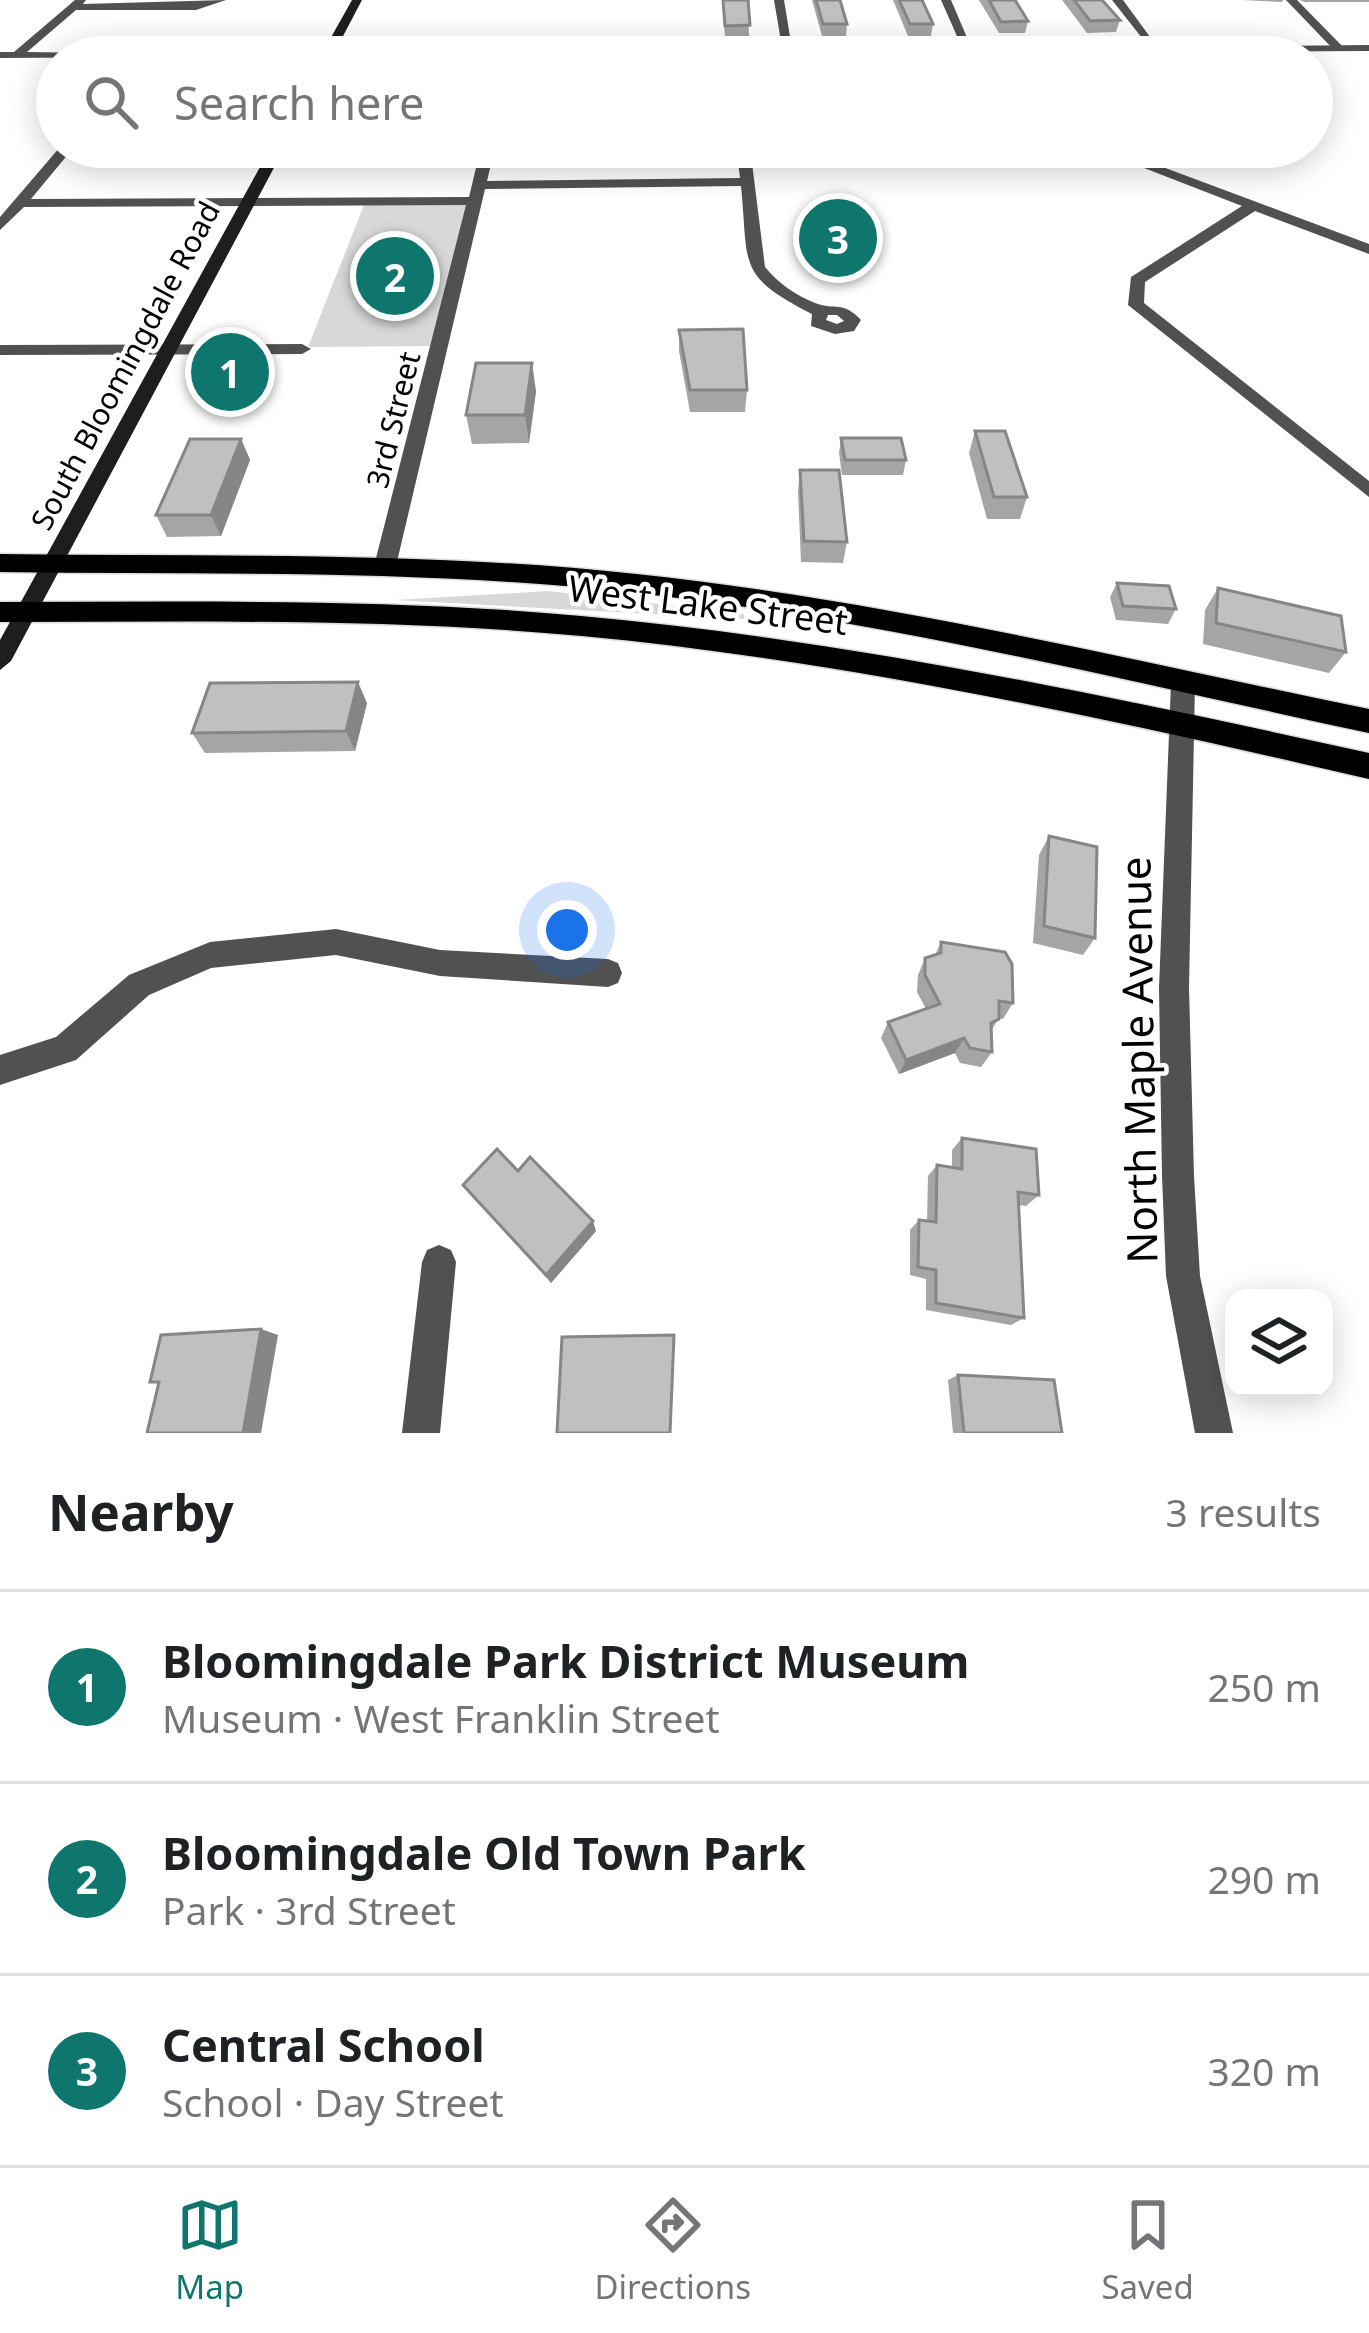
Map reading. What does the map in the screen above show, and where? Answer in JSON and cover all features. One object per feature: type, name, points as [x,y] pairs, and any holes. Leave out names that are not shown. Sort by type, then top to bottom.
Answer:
[{"type":"main road","points":[[337,36],[357,0]]},
{"type":"main road","name":"South Bloomingdale Road","points":[[0,662],[13,612],[54,564],[267,168]]},
{"type":"main road","name":"West Lake Street","points":[[0,563],[385,566],[585,578],[779,603],[1369,721]]},
{"type":"main road","name":"West Lake Street","points":[[13,612],[393,616],[594,627],[785,651],[1182,724],[1369,766]]},
{"type":"street","points":[[39,36],[76,3],[196,7],[221,0]]},
{"type":"street","points":[[779,0],[786,36]]},
{"type":"street","points":[[946,0],[963,36]]},
{"type":"street","points":[[1117,0],[1146,36]]},
{"type":"street","points":[[1291,0],[1326,36]]},
{"type":"street","points":[[17,55],[36,38]]},
{"type":"street","points":[[1333,43],[1339,49]]},
{"type":"street","points":[[1333,49],[1369,48]]},
{"type":"street","points":[[0,55],[36,55]]},
{"type":"street","points":[[0,226],[49,168]]},
{"type":"street","name":"3rd Street","points":[[385,566],[484,168]]},
{"type":"street","points":[[746,168],[757,268],[772,286],[821,312]]},
{"type":"street","points":[[1153,168],[1369,249]]},
{"type":"street","points":[[20,203],[248,203],[748,182]]},
{"type":"street","points":[[1253,206],[1137,280],[1133,297],[1145,314],[1369,491]]},
{"type":"street","points":[[0,350],[302,350]]},
{"type":"street","name":"North Maple Avenue","points":[[1184,683],[1174,988],[1178,1176],[1183,1276],[1214,1433]]},
{"type":"street","points":[[0,1070],[65,1049],[139,985],[210,955],[336,942],[440,963],[608,974]]},
{"type":"street","points":[[421,1433],[439,1262]]},
{"type":"shaded area","points":[[471,204],[436,346],[308,347],[364,205]]},
{"type":"shaded area","points":[[549,591],[744,614],[744,619],[395,600]]},
{"type":"building","points":[[723,0],[748,0],[750,25],[725,26]]},
{"type":"building","points":[[816,0],[840,0],[847,24],[823,24]]},
{"type":"building","points":[[899,0],[922,0],[933,24],[910,24]]},
{"type":"building","points":[[989,0],[1015,0],[1028,21],[1001,22]]},
{"type":"building","points":[[1074,0],[1102,0],[1120,20],[1090,21]]},
{"type":"building","points":[[743,329],[747,390],[690,390],[679,330]]},
{"type":"building","points":[[232,351],[263,351],[253,373],[221,374]]},
{"type":"building","points":[[476,363],[532,363],[525,415],[466,415]]},
{"type":"building","points":[[975,431],[1005,431],[1027,497],[994,497]]},
{"type":"building","points":[[841,438],[901,438],[906,460],[845,460]]},
{"type":"building","points":[[190,439],[241,439],[211,515],[156,515]]},
{"type":"building","points":[[800,470],[839,470],[847,542],[804,541]]},
{"type":"building","points":[[1117,583],[1169,586],[1176,609],[1123,606]]},
{"type":"building","points":[[1218,588],[1341,616],[1346,652],[1216,623]]},
{"type":"building","points":[[358,682],[346,731],[192,733],[210,683]]},
{"type":"building","points":[[1049,836],[1097,847],[1095,938],[1044,926]]},
{"type":"building","points":[[941,942],[1005,952],[1012,964],[1013,1003],[999,1001],[999,1019],[991,1023],[992,1052],[970,1048],[964,1038],[906,1060],[888,1022],[940,1004],[925,975],[925,958],[941,953]]},
{"type":"building","points":[[962,1138],[1036,1149],[1039,1195],[1018,1192],[1024,1318],[936,1303],[936,1270],[918,1267],[919,1220],[936,1222],[937,1165],[962,1169]]},
{"type":"building","points":[[497,1149],[518,1171],[530,1157],[593,1221],[546,1275],[463,1185]]},
{"type":"building","points":[[261,1329],[243,1433],[147,1433],[159,1382],[150,1382],[161,1335]]},
{"type":"building","points":[[674,1335],[670,1433],[557,1433],[562,1337]]},
{"type":"building","points":[[958,1375],[1054,1380],[1062,1433],[964,1433]]},
{"type":"place","name":"Central School","points":[[838,238]]},
{"type":"place","name":"Bloomingdale Old Town Park","points":[[395,276]]},
{"type":"place","name":"Bloomingdale Park District Museum","points":[[230,372]]}]
